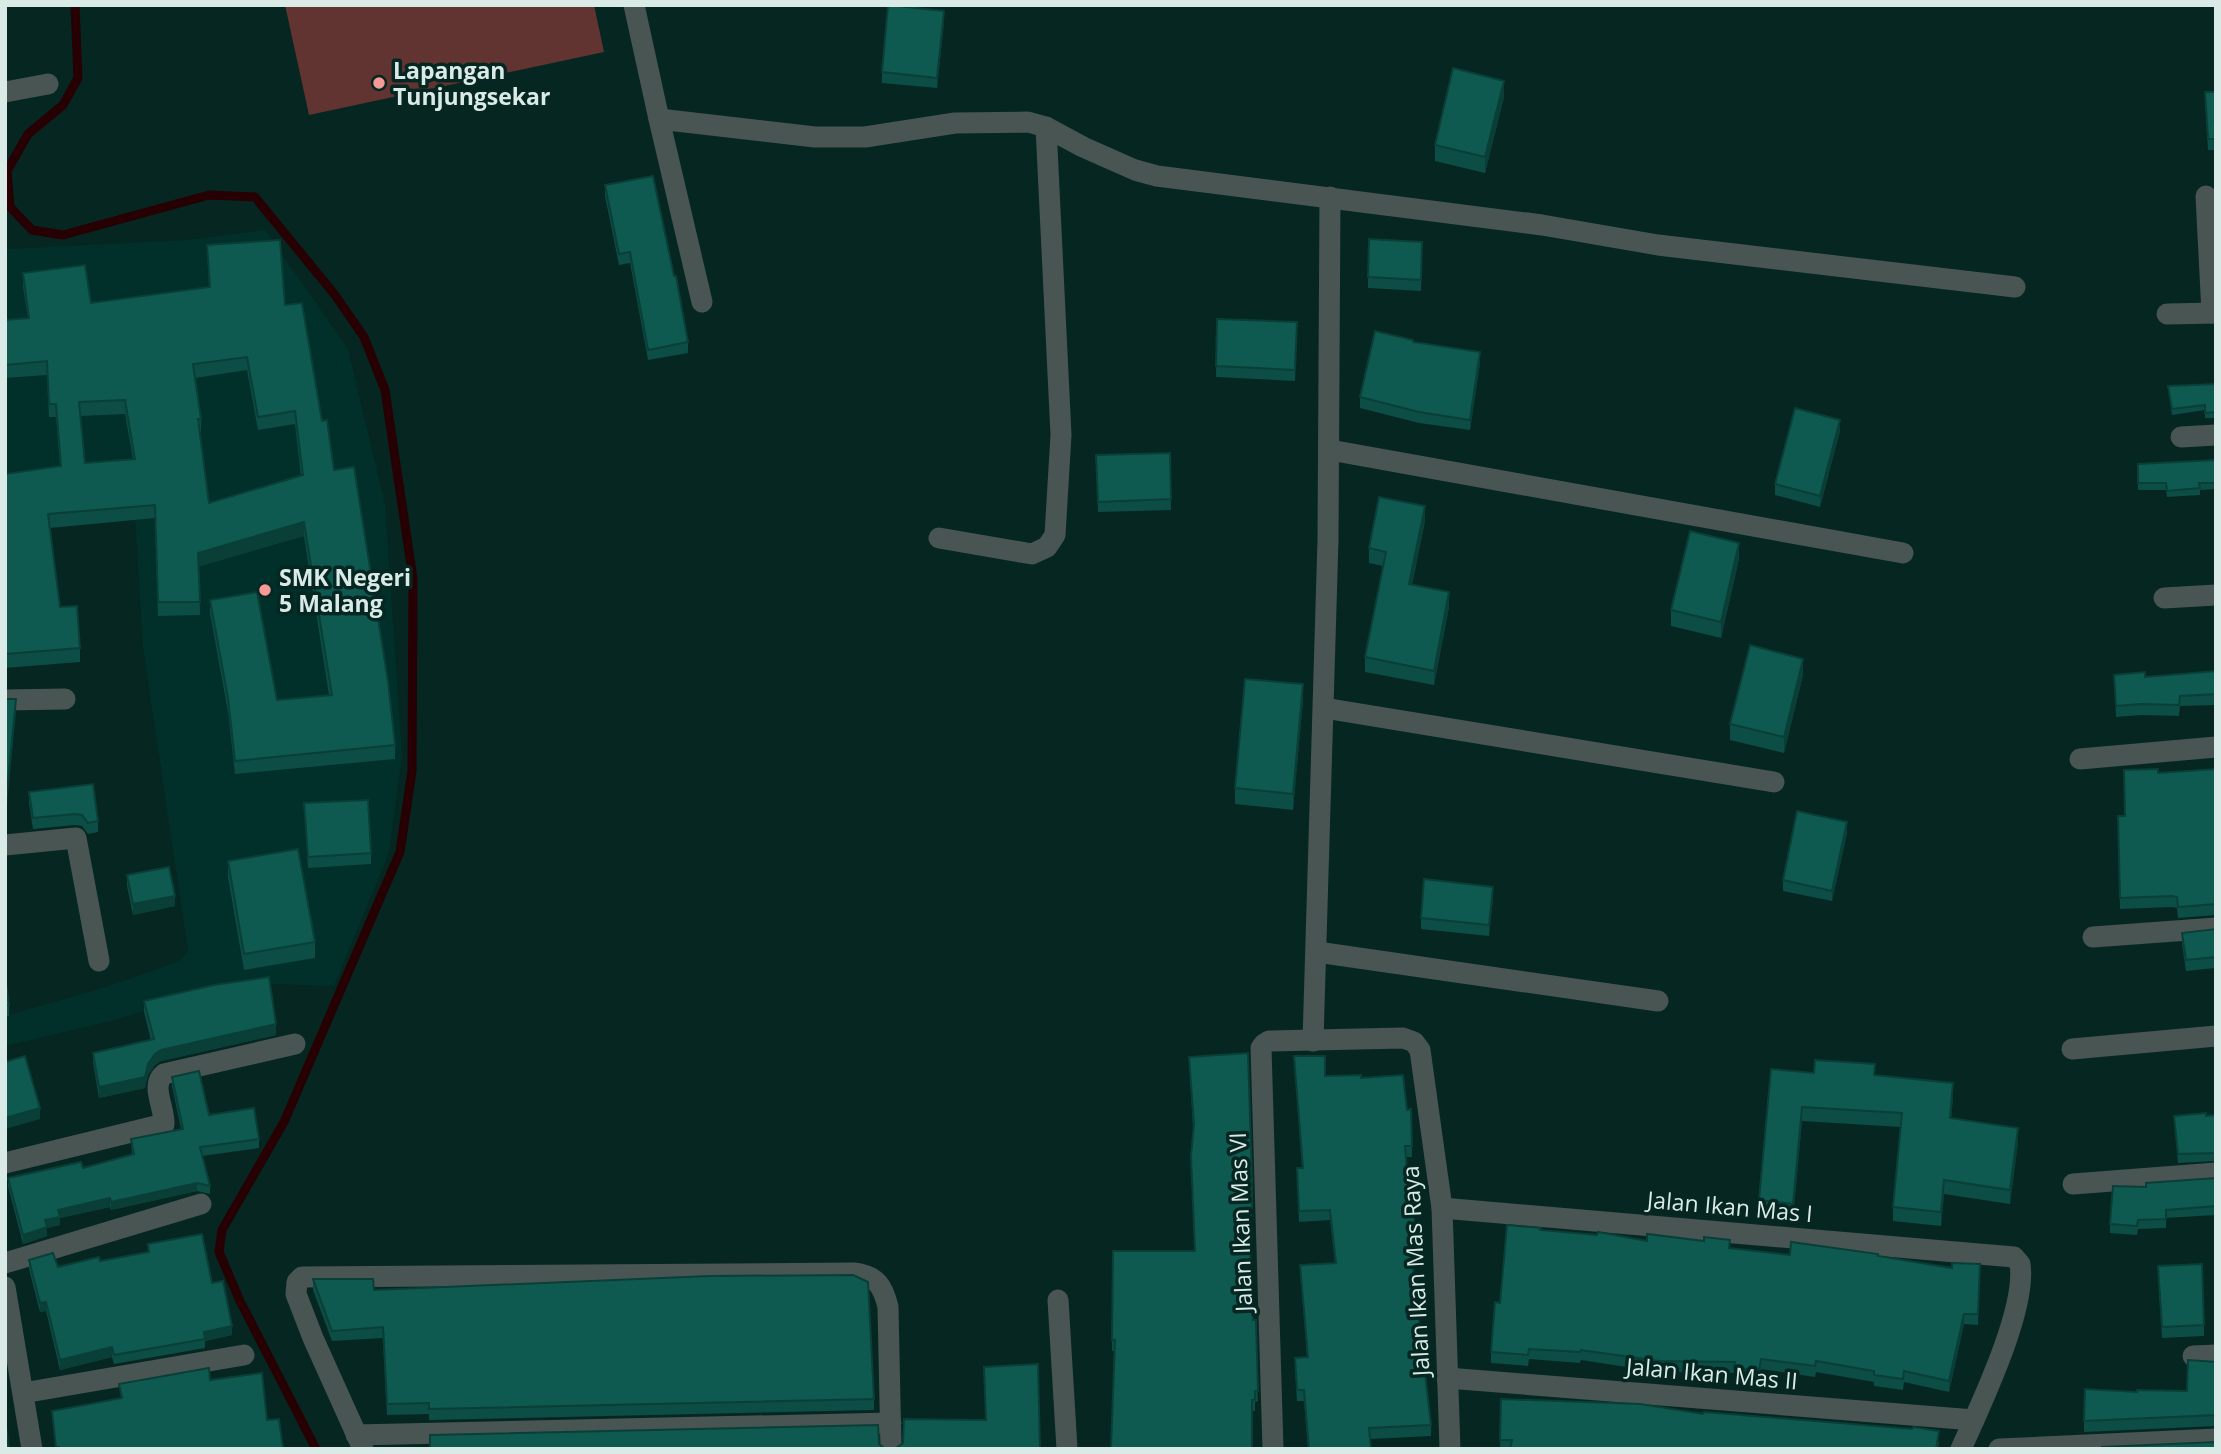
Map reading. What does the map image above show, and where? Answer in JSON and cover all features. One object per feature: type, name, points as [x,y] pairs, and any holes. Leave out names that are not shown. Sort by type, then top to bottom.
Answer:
[{"type":"street","points":[[634,5],[702,302]]},
{"type":"street","points":[[5,92],[48,84]]},
{"type":"street","points":[[659,119],[815,137],[865,137],[955,123],[1028,122],[1046,127],[1135,170],[1157,176],[1542,225],[1658,245],[2015,287]]},
{"type":"street","points":[[939,538],[1032,554],[1047,547],[1055,535],[1061,435],[1046,127]]},
{"type":"street","points":[[2167,314],[2214,313],[2206,196]]},
{"type":"street","points":[[1312,1041],[1317,953],[1330,450],[1330,197]]},
{"type":"street","points":[[2181,437],[2216,435]]},
{"type":"street","points":[[1330,450],[1903,554]]},
{"type":"street","points":[[2164,598],[2216,595]]},
{"type":"street","points":[[5,700],[65,699]]},
{"type":"street","points":[[1324,708],[1774,782]]},
{"type":"street","points":[[2080,759],[2216,747]]},
{"type":"street","points":[[5,845],[76,838],[99,961]]},
{"type":"street","points":[[2093,937],[2216,928]]},
{"type":"street","points":[[1317,953],[1658,1001]]},
{"type":"street","points":[[2072,1049],[2216,1036]]},
{"type":"street","name":"Jalan Ikan Mas Raya","points":[[1312,1041],[1403,1038],[1415,1042],[1420,1050],[1442,1208],[1450,1449]]},
{"type":"street","name":"Jalan Ikan Mas VI","points":[[1273,1449],[1261,1051],[1268,1042],[1312,1041]]},
{"type":"street","points":[[5,1163],[164,1124],[165,1115],[157,1085],[164,1074],[295,1044]]},
{"type":"street","points":[[2073,1184],[2216,1173]]},
{"type":"street","points":[[5,1263],[201,1203]]},
{"type":"street","name":"Jalan Ikan Mas I","points":[[1442,1208],[2014,1257],[2019,1261],[2021,1269],[2020,1294],[1993,1377],[1974,1420]]},
{"type":"street","points":[[891,1423],[359,1442],[313,1338],[296,1294],[297,1282],[302,1276],[854,1272],[870,1276],[881,1286],[888,1307],[891,1423],[891,1449]]},
{"type":"street","points":[[5,1287],[32,1449]]},
{"type":"street","points":[[1058,1300],[1067,1449]]},
{"type":"street","points":[[2193,1356],[2216,1354]]},
{"type":"street","points":[[23,1393],[244,1355]]},
{"type":"street","name":"Jalan Ikan Mas II","points":[[1447,1378],[1974,1420]]},
{"type":"street","points":[[1961,1449],[1974,1420]]},
{"type":"street","points":[[1999,1449],[2216,1439]]},
{"type":"shaded area","name":"Lapangan Tunjungsekar","points":[[285,5],[594,5],[604,52],[309,115]]},
{"type":"shaded area","name":"SMK Negeri 5 Malang","points":[[265,230],[348,349],[385,504],[402,755],[389,853],[334,986],[270,984],[215,989],[112,1021],[5,1046],[5,1016],[112,985],[180,961],[188,951],[143,648],[135,514],[5,531],[5,249],[188,240]]},
{"type":"building","points":[[888,5],[944,11],[937,78],[882,72]]},
{"type":"building","points":[[1453,68],[1504,81],[1485,157],[1435,145]]},
{"type":"building","points":[[2205,92],[2216,92],[2216,139],[2208,139]]},
{"type":"building","points":[[653,176],[688,342],[648,350],[630,252],[619,254],[605,185]]},
{"type":"building","points":[[1369,239],[1422,242],[1421,280],[1368,277]]},
{"type":"building","points":[[280,240],[285,305],[302,303],[322,421],[327,420],[334,470],[354,467],[388,681],[395,745],[235,761],[228,698],[210,600],[257,592],[277,700],[332,695],[304,522],[198,553],[200,602],[158,602],[155,505],[48,514],[60,607],[77,606],[80,648],[5,654],[5,474],[61,466],[56,404],[49,404],[47,361],[5,365],[5,320],[29,318],[23,273],[85,265],[91,303],[210,287],[207,245]],"holes":[[[247,357],[258,417],[295,411],[303,475],[209,503],[193,364]],[[125,400],[135,459],[85,463],[79,402]]]},
{"type":"building","points":[[1217,319],[1297,322],[1295,370],[1216,366]]},
{"type":"building","points":[[1375,331],[1413,342],[1480,352],[1470,420],[1419,412],[1360,397]]},
{"type":"building","points":[[2216,384],[2216,412],[2205,413],[2205,405],[2172,409],[2168,386]]},
{"type":"building","points":[[1795,408],[1840,420],[1820,496],[1775,484]]},
{"type":"building","points":[[1170,453],[1171,499],[1098,502],[1096,455]]},
{"type":"building","points":[[2216,460],[2216,483],[2199,483],[2200,488],[2167,491],[2166,483],[2138,483],[2138,464]]},
{"type":"building","points":[[1379,497],[1425,506],[1409,584],[1449,592],[1434,671],[1365,657],[1386,552],[1369,548]]},
{"type":"building","points":[[1690,531],[1739,543],[1721,622],[1671,610]]},
{"type":"building","points":[[1750,645],[1803,659],[1784,737],[1730,724]]},
{"type":"building","points":[[2216,671],[2216,694],[2180,696],[2179,705],[2116,706],[2114,675],[2145,672],[2145,677]]},
{"type":"building","points":[[1245,679],[1303,684],[1293,794],[1235,788]]},
{"type":"building","points":[[5,699],[16,699],[5,811]]},
{"type":"building","points":[[2158,769],[2158,773],[2216,769],[2216,904],[2178,907],[2177,897],[2172,896],[2120,898],[2118,816],[2125,816],[2124,770]]},
{"type":"building","points":[[93,784],[98,821],[88,823],[82,815],[75,814],[33,818],[29,792]]},
{"type":"building","points":[[368,800],[371,853],[308,857],[304,803]]},
{"type":"building","points":[[1797,811],[1847,822],[1832,891],[1783,880]]},
{"type":"building","points":[[298,849],[315,942],[244,954],[228,861]]},
{"type":"building","points":[[169,867],[175,896],[133,904],[127,875]]},
{"type":"building","points":[[1424,879],[1493,887],[1489,925],[1421,918]]},
{"type":"building","points":[[2216,929],[2216,957],[2186,960],[2182,933]]},
{"type":"building","points":[[5,977],[9,1005],[5,1006]]},
{"type":"building","points":[[269,977],[276,1024],[161,1050],[148,1064],[145,1077],[99,1087],[93,1053],[154,1039],[144,1001],[214,985]]},
{"type":"building","points":[[1248,1053],[1252,1180],[1252,1208],[1249,1208],[1251,1281],[1253,1320],[1256,1320],[1258,1391],[1255,1391],[1255,1400],[1252,1400],[1252,1448],[1111,1449],[1115,1340],[1112,1340],[1113,1251],[1195,1251],[1191,1156],[1194,1124],[1189,1057]]},
{"type":"building","points":[[25,1056],[40,1108],[5,1118],[5,1062]]},
{"type":"building","points":[[1294,1056],[1325,1056],[1325,1076],[1361,1075],[1361,1078],[1403,1075],[1407,1110],[1411,1109],[1412,1146],[1405,1146],[1410,1210],[1414,1210],[1414,1242],[1410,1242],[1431,1425],[1369,1428],[1371,1449],[1309,1449],[1304,1390],[1297,1390],[1295,1358],[1308,1357],[1300,1265],[1336,1263],[1330,1210],[1299,1211],[1297,1168],[1303,1168]]},
{"type":"building","points":[[1815,1060],[1875,1064],[1874,1075],[1953,1083],[1950,1118],[2018,1128],[2010,1190],[1944,1180],[1941,1212],[1893,1207],[1902,1113],[1802,1107],[1793,1204],[1759,1200],[1771,1069],[1814,1073]]},
{"type":"building","points":[[199,1071],[209,1115],[254,1108],[259,1139],[200,1147],[210,1186],[197,1183],[111,1202],[110,1198],[58,1210],[60,1217],[45,1220],[47,1227],[23,1235],[8,1178],[81,1162],[83,1168],[134,1154],[131,1139],[183,1129],[172,1077]]},
{"type":"building","points":[[2206,1113],[2206,1116],[2216,1115],[2216,1153],[2178,1154],[2174,1116]]},
{"type":"building","points":[[2216,1178],[2216,1206],[2166,1210],[2166,1219],[2138,1220],[2137,1226],[2110,1224],[2113,1186],[2146,1187],[2146,1183]]},
{"type":"building","points":[[1507,1225],[1597,1235],[1598,1232],[1647,1241],[1647,1234],[1704,1241],[1704,1237],[1730,1240],[1729,1248],[1790,1255],[1791,1242],[1952,1268],[1952,1263],[1980,1264],[1978,1314],[1964,1314],[1949,1381],[1904,1371],[1903,1379],[1874,1375],[1874,1371],[1816,1361],[1815,1366],[1761,1359],[1759,1370],[1734,1368],[1735,1362],[1659,1361],[1581,1350],[1529,1349],[1528,1355],[1491,1352],[1495,1302],[1500,1303]]},
{"type":"building","points":[[202,1234],[212,1283],[223,1281],[232,1326],[204,1332],[205,1339],[114,1355],[112,1347],[60,1360],[46,1302],[40,1303],[29,1260],[53,1253],[58,1267],[99,1257],[100,1261],[149,1252],[148,1244]]},
{"type":"building","points":[[2202,1264],[2204,1325],[2162,1327],[2158,1266]]},
{"type":"building","points":[[853,1275],[868,1282],[874,1399],[429,1409],[429,1403],[387,1404],[383,1327],[332,1331],[313,1279],[373,1279],[374,1290],[710,1276]]},
{"type":"building","points":[[2188,1360],[2216,1362],[2216,1415],[2084,1421],[2085,1389],[2187,1391]]},
{"type":"building","points":[[1038,1364],[1040,1449],[895,1449],[903,1443],[904,1419],[986,1420],[984,1367]]},
{"type":"building","points":[[209,1368],[210,1380],[262,1373],[267,1420],[279,1419],[283,1449],[56,1447],[52,1411],[122,1398],[119,1384]]},
{"type":"building","points":[[1501,1399],[1640,1404],[1703,1414],[1913,1427],[1939,1431],[1936,1449],[1510,1449],[1512,1440],[1500,1440]]},
{"type":"building","points":[[5,1420],[9,1449],[5,1449]]},
{"type":"building","points":[[878,1425],[879,1444],[885,1449],[430,1449],[430,1435]]},
{"type":"building","points":[[2216,1442],[2216,1449],[2102,1449],[2102,1447]]},
{"type":"waterway","points":[[75,5],[78,78],[63,105],[28,134],[7,171],[10,207],[32,230],[63,235],[209,195],[255,197],[335,295],[364,337],[385,390],[413,579],[412,771],[400,852],[284,1122],[222,1230],[219,1252],[240,1301],[316,1449]]},
{"type":"place","name":"Lapangan Tunjungsekar","points":[[379,83]]},
{"type":"place","name":"SMK Negeri 5 Malang","points":[[265,590]]}]
